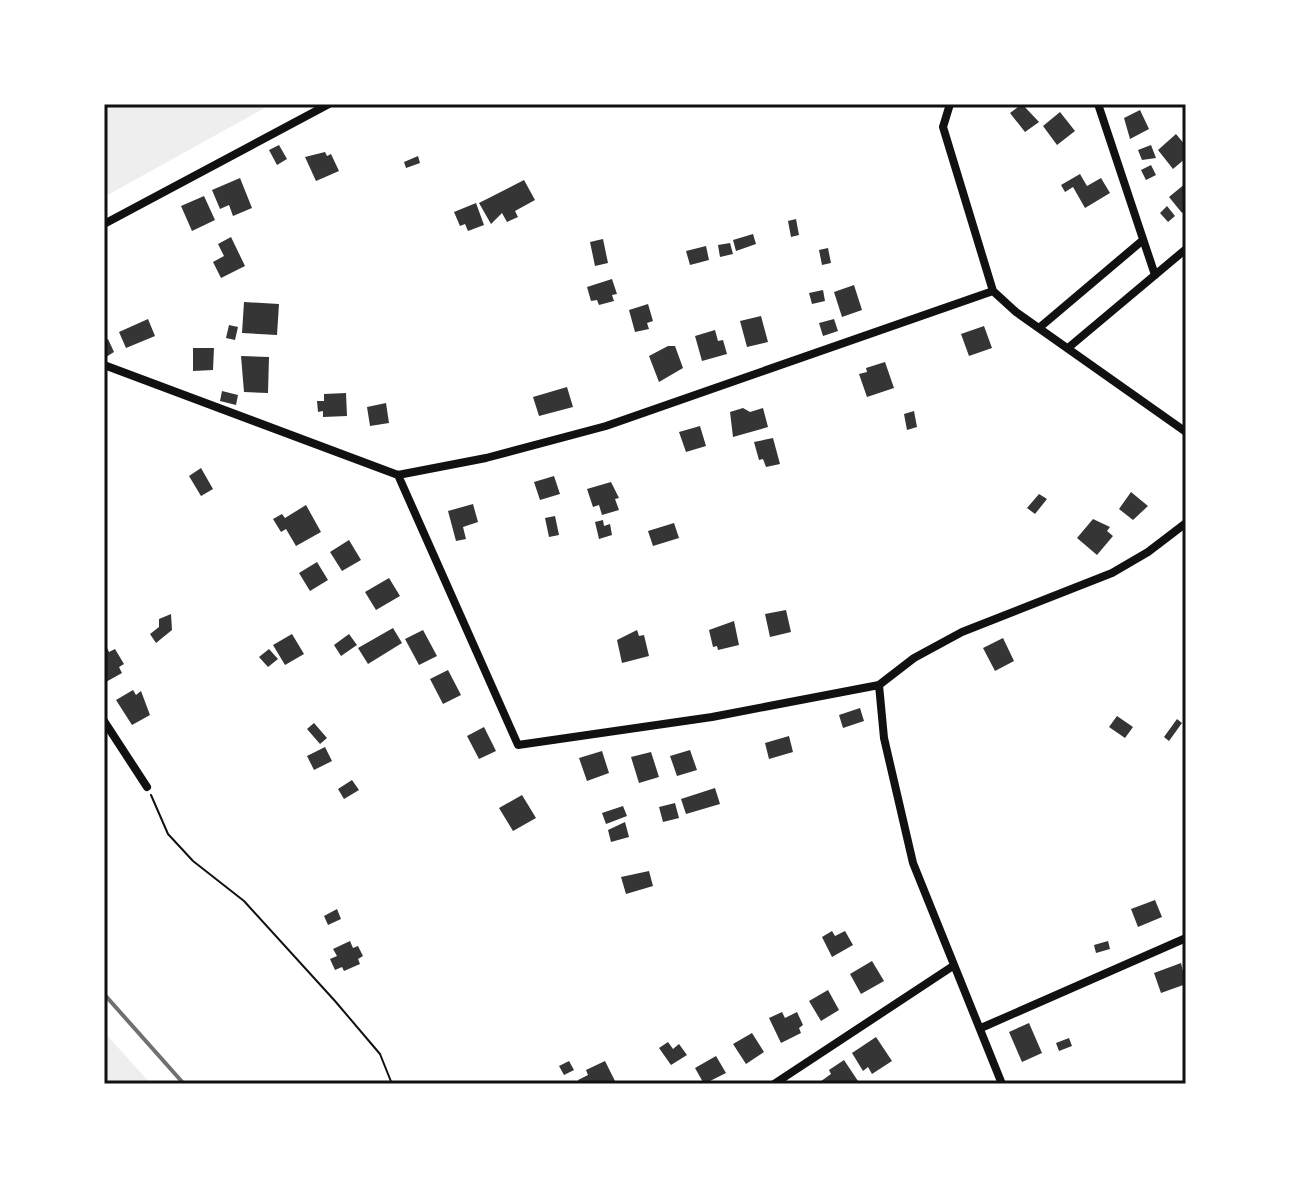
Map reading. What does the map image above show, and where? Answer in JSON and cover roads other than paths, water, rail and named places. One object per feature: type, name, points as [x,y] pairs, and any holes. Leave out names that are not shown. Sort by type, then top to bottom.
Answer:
[{"type":"street","points":[[104,224],[329,104]]},
{"type":"street","points":[[950,104],[943,127],[993,291],[1039,328],[1186,432]]},
{"type":"street","points":[[1098,104],[1155,275]]},
{"type":"street","points":[[1039,328],[1143,240]]},
{"type":"street","points":[[1068,348],[1186,249]]},
{"type":"street","points":[[104,365],[398,475],[486,458],[606,426],[993,291]]},
{"type":"street","points":[[398,475],[518,745],[712,717],[879,685],[914,658],[962,632],[1112,573],[1148,552],[1186,523]]},
{"type":"street","points":[[879,685],[898,809],[929,910],[1002,1084]]},
{"type":"street","points":[[104,721],[147,787]]},
{"type":"street","points":[[981,1028],[1186,938]]},
{"type":"street","points":[[774,1084],[953,966]]},
{"type":"railway","points":[[104,994],[184,1084]]}]
